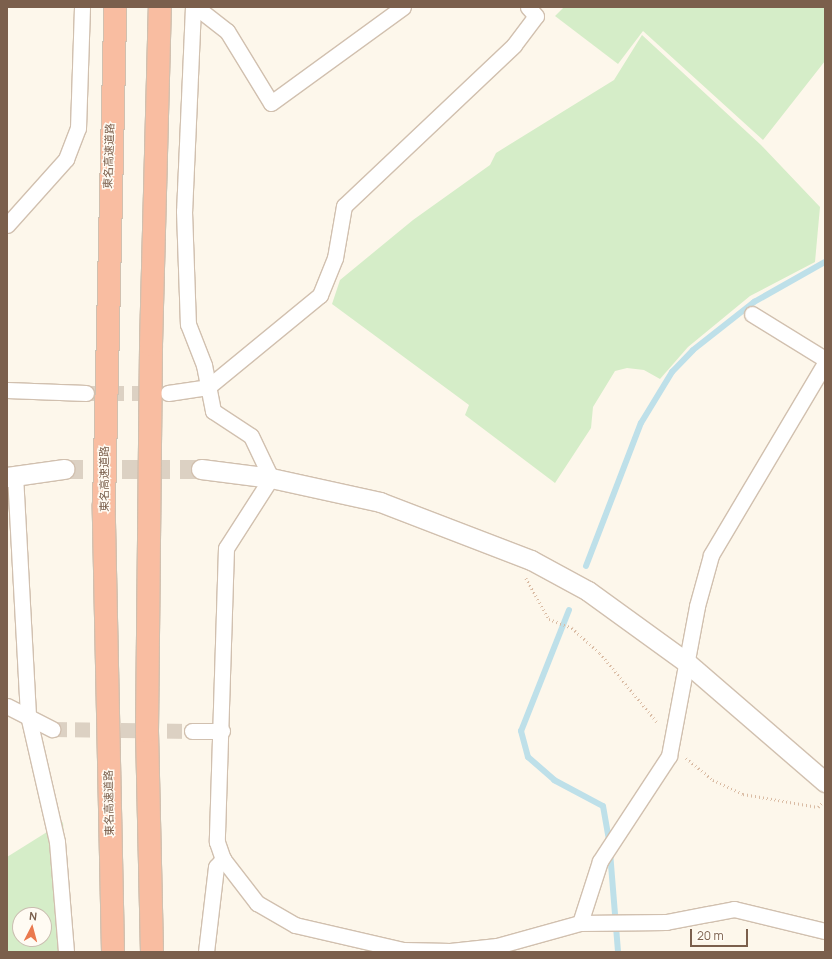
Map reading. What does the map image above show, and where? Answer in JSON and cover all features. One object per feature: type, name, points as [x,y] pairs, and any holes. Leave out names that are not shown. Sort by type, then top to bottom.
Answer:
[{"type":"highway","name":"東名高速道路","points":[[113,952],[104,497],[114,7]]},
{"type":"highway","points":[[152,952],[147,715],[151,345],[160,7]]},
{"type":"street","points":[[7,225],[66,159],[78,128],[82,7]]},
{"type":"street","points":[[194,7],[227,31],[271,103],[403,7]]},
{"type":"street","points":[[194,7],[184,211],[188,316],[213,410],[250,436],[271,478]]},
{"type":"street","points":[[168,393],[208,387],[320,295],[335,258],[344,206],[514,45],[536,16],[528,7]]},
{"type":"street","points":[[752,314],[825,359]]},
{"type":"street","points":[[580,923],[600,861],[669,756],[686,662],[711,555],[825,363]]},
{"type":"street","points":[[7,390],[86,393]]},
{"type":"street","points":[[64,469],[11,476],[28,716],[57,842],[66,952]]},
{"type":"street","points":[[201,469],[271,478],[380,502],[531,560],[588,591],[686,662],[825,782]]},
{"type":"street","points":[[271,478],[226,548],[218,842],[223,859],[257,902],[295,925],[403,950],[450,951],[497,946],[580,923],[609,925],[666,922],[734,909],[825,931]]},
{"type":"street","points":[[7,706],[52,729]]},
{"type":"street","points":[[192,731],[222,731]]},
{"type":"street","points":[[206,952],[216,867],[223,859]]},
{"type":"path","points":[[531,560],[525,581],[550,619],[572,628]]},
{"type":"green space","points":[[564,7],[825,7],[825,61],[763,140],[643,31],[618,64],[555,16]]},
{"type":"green space","points":[[642,35],[761,145],[820,207],[815,262],[750,296],[688,347],[660,379],[644,370],[627,368],[615,371],[593,407],[591,428],[555,483],[465,415],[469,405],[332,304],[340,280],[413,220],[490,165],[496,153],[614,80]]},
{"type":"green space","points":[[63,822],[71,952],[7,952],[7,857]]},
{"type":"waterway","points":[[586,566],[641,423],[672,372],[693,350],[754,302],[825,262]]},
{"type":"waterway","points":[[569,610],[521,731],[528,757],[554,780],[603,806],[609,840]]},
{"type":"waterway","points":[[610,852],[618,952]]},
{"type":"tunnel","points":[[86,393],[159,393]]},
{"type":"tunnel","points":[[64,469],[201,469]]},
{"type":"tunnel","points":[[52,729],[192,731]]}]
